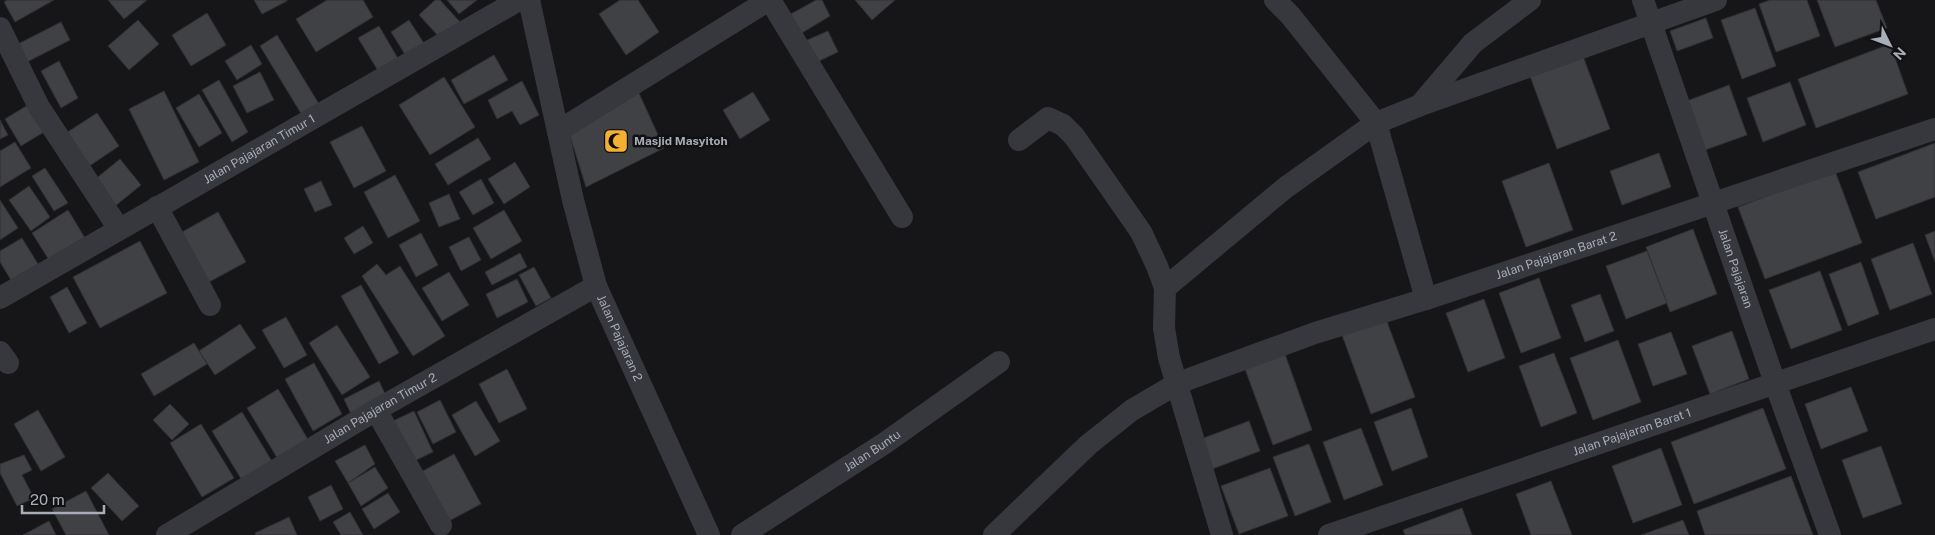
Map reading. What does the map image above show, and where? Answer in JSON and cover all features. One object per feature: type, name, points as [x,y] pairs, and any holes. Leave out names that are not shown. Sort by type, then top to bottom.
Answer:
[{"type":"street","name":"Jalan Pajajaran Timur 1","points":[[0,298],[519,0]]},
{"type":"street","name":"Jalan Pajajaran 2","points":[[529,0],[573,200],[596,286],[709,535]]},
{"type":"street","points":[[558,131],[770,0],[902,217]]},
{"type":"street","points":[[1275,0],[1290,15],[1376,124],[1426,299]]},
{"type":"street","points":[[1421,105],[1473,44],[1530,0]]},
{"type":"street","name":"Jalan Pajajaran","points":[[1643,0],[1775,383],[1830,535]]},
{"type":"street","points":[[1165,288],[1285,188],[1352,138],[1376,124],[1421,105],[1716,0]]},
{"type":"street","points":[[0,28],[39,107],[120,229]]},
{"type":"street","points":[[1019,140],[1042,120],[1048,118],[1068,131],[1141,232],[1165,288],[1164,328],[1169,358],[1178,382],[1222,535]]},
{"type":"street","name":"Jalan Pajajaran Barat 2","points":[[994,535],[1088,445],[1132,410],[1178,382],[1315,333],[1426,299],[1935,129]]},
{"type":"street","points":[[157,208],[210,305]]},
{"type":"street","name":"Jalan Pajajaran Timur 2","points":[[167,535],[376,410],[596,286]]},
{"type":"street","name":"Jalan Pajajaran Barat 1","points":[[1329,535],[1935,329]]},
{"type":"street","name":"Jalan Buntu","points":[[742,535],[885,443],[999,362]]},
{"type":"street","points":[[376,410],[441,525]]},
{"type":"building","points":[[7,0],[54,0],[15,22],[4,2]]},
{"type":"building","points":[[108,0],[147,0],[124,19]]},
{"type":"building","points":[[254,0],[287,0],[287,1],[262,14]]},
{"type":"building","points":[[327,0],[363,0],[373,17],[316,52],[296,19]]},
{"type":"building","points":[[435,0],[440,0],[460,22],[441,39],[419,15]]},
{"type":"building","points":[[447,0],[477,0],[459,14]]},
{"type":"building","points":[[620,0],[638,0],[659,32],[626,55],[599,14]]},
{"type":"building","points":[[816,0],[822,0],[830,16],[800,34],[789,15]]},
{"type":"building","points":[[855,0],[895,0],[872,20]]},
{"type":"building","points":[[1770,0],[1807,0],[1820,36],[1776,52],[1759,4]]},
{"type":"building","points":[[1817,0],[1876,0],[1887,28],[1835,47]]},
{"type":"building","points":[[1755,8],[1776,66],[1742,79],[1721,20]]},
{"type":"building","points":[[207,13],[226,45],[191,66],[172,35]]},
{"type":"building","points":[[1706,18],[1713,38],[1677,51],[1670,31]]},
{"type":"building","points":[[138,20],[159,44],[129,70],[108,46]]},
{"type":"building","points":[[409,20],[425,45],[406,56],[391,32]]},
{"type":"building","points":[[61,22],[70,40],[27,62],[18,44]]},
{"type":"building","points":[[379,26],[400,62],[380,74],[358,38]]},
{"type":"building","points":[[828,31],[838,52],[815,63],[805,41]]},
{"type":"building","points":[[277,35],[322,109],[305,120],[260,46]]},
{"type":"building","points":[[1890,44],[1908,94],[1816,128],[1798,79]]},
{"type":"building","points":[[251,45],[262,64],[237,80],[225,61]]},
{"type":"building","points":[[494,55],[508,80],[464,104],[451,80]]},
{"type":"building","points":[[1583,56],[1610,129],[1557,149],[1530,76]]},
{"type":"building","points":[[59,61],[78,98],[61,108],[41,71]]},
{"type":"building","points":[[260,72],[274,100],[247,113],[233,86]]},
{"type":"building","points":[[444,77],[475,127],[430,155],[399,105]]},
{"type":"building","points":[[219,80],[248,132],[232,142],[202,90]]},
{"type":"building","points":[[522,81],[539,115],[520,125],[512,111],[497,119],[488,100]]},
{"type":"building","points":[[1790,82],[1806,125],[1763,142],[1747,98]]},
{"type":"building","points":[[1729,85],[1747,135],[1705,150],[1687,101]]},
{"type":"building","points":[[164,91],[199,162],[164,180],[129,109]]},
{"type":"building","name":"Masjid Masyitoh","points":[[638,91],[664,148],[586,187],[569,133]]},
{"type":"building","points":[[753,92],[770,120],[740,139],[723,110]]},
{"type":"building","points":[[199,94],[222,133],[199,147],[176,108]]},
{"type":"building","points":[[28,105],[44,132],[21,146],[5,119]]},
{"type":"building","points":[[97,113],[119,146],[85,169],[63,135]]},
{"type":"building","points":[[0,120],[8,135],[0,139]]},
{"type":"building","points":[[362,126],[386,171],[354,188],[330,142]]},
{"type":"building","points":[[478,138],[491,159],[448,185],[435,164]]},
{"type":"building","points":[[15,142],[31,168],[0,187],[0,151]]},
{"type":"building","points":[[1935,143],[1935,197],[1876,219],[1858,172]]},
{"type":"building","points":[[1659,153],[1671,187],[1622,205],[1610,171]]},
{"type":"building","points":[[120,159],[141,185],[114,207],[93,181]]},
{"type":"building","points":[[515,162],[530,187],[504,204],[488,179]]},
{"type":"building","points":[[1549,163],[1573,230],[1526,247],[1502,181]]},
{"type":"building","points":[[45,168],[68,203],[54,211],[32,176]]},
{"type":"building","points":[[1835,171],[1862,243],[1765,279],[1738,207]]},
{"type":"building","points":[[395,175],[420,221],[388,238],[364,192]]},
{"type":"building","points":[[481,179],[494,203],[473,215],[459,192]]},
{"type":"building","points":[[321,181],[332,205],[315,212],[304,189]]},
{"type":"building","points":[[29,186],[50,217],[31,231],[9,200]]},
{"type":"building","points":[[449,194],[460,219],[439,227],[429,203]]},
{"type":"building","points":[[0,200],[18,228],[0,240]]},
{"type":"building","points":[[68,210],[85,238],[49,260],[32,233]]},
{"type":"building","points":[[504,210],[522,241],[491,259],[473,228]]},
{"type":"building","points":[[218,212],[246,262],[209,282],[182,232]]},
{"type":"building","points":[[363,226],[373,243],[354,254],[344,238]]},
{"type":"building","points":[[1693,229],[1717,294],[1670,312],[1646,247]]},
{"type":"building","points":[[1935,231],[1935,262],[1925,235]]},
{"type":"building","points":[[421,233],[438,265],[416,277],[399,245]]},
{"type":"building","points":[[469,237],[481,260],[461,271],[449,247]]},
{"type":"building","points":[[22,238],[38,264],[11,280],[0,262],[0,251]]},
{"type":"building","points":[[140,241],[167,293],[100,328],[73,277]]},
{"type":"building","points":[[1913,243],[1932,294],[1890,310],[1871,259]]},
{"type":"building","points":[[1647,251],[1667,303],[1626,319],[1606,266]]},
{"type":"building","points":[[520,253],[527,267],[492,285],[485,272]]},
{"type":"building","points":[[1861,262],[1879,314],[1848,326],[1829,274]]},
{"type":"building","points":[[377,264],[386,275],[400,266],[445,336],[413,356],[362,276]]},
{"type":"building","points":[[534,267],[551,298],[536,306],[519,275]]},
{"type":"building","points":[[1820,271],[1842,330],[1791,349],[1769,290]]},
{"type":"building","points":[[449,272],[469,305],[442,321],[422,288]]},
{"type":"building","points":[[1539,278],[1561,338],[1521,353],[1499,293]]},
{"type":"building","points":[[517,279],[528,302],[497,318],[486,294]]},
{"type":"building","points":[[361,285],[399,353],[379,364],[341,296]]},
{"type":"building","points":[[67,287],[87,323],[69,333],[50,297]]},
{"type":"building","points":[[1600,294],[1614,331],[1585,342],[1571,305]]},
{"type":"building","points":[[1484,299],[1505,358],[1468,372],[1446,313]]},
{"type":"building","points":[[286,317],[307,355],[284,368],[262,330]]},
{"type":"building","points":[[1386,319],[1415,397],[1371,414],[1342,335]]},
{"type":"building","points":[[240,324],[256,348],[215,375],[199,351]]},
{"type":"building","points":[[337,325],[370,377],[342,395],[309,343]]},
{"type":"building","points":[[1732,331],[1749,379],[1710,394],[1692,346]]},
{"type":"building","points":[[1671,332],[1687,374],[1653,386],[1638,344]]},
{"type":"building","points":[[1618,340],[1641,402],[1593,420],[1570,358]]},
{"type":"building","points":[[194,343],[207,364],[154,396],[141,374]]},
{"type":"building","points":[[1554,353],[1577,413],[1541,427],[1519,366]]},
{"type":"building","points":[[1285,354],[1312,430],[1273,445],[1245,369]]},
{"type":"building","points":[[314,363],[342,414],[313,431],[285,379]]},
{"type":"building","points":[[507,369],[527,409],[499,423],[479,384]]},
{"type":"building","points":[[379,381],[386,396],[351,414],[344,399]]},
{"type":"building","points":[[1851,387],[1868,431],[1821,449],[1805,404]]},
{"type":"building","points":[[278,389],[310,443],[279,461],[247,408]]},
{"type":"building","points":[[440,400],[456,432],[433,444],[417,412]]},
{"type":"building","points":[[476,401],[500,441],[475,456],[452,415]]},
{"type":"building","points":[[170,404],[189,424],[172,440],[153,420]]},
{"type":"building","points":[[1411,408],[1428,457],[1392,471],[1374,422]]},
{"type":"building","points":[[1763,408],[1786,469],[1694,504],[1671,442]]},
{"type":"building","points":[[38,410],[65,457],[41,471],[14,424]]},
{"type":"building","points":[[414,411],[433,452],[412,462],[393,421]]},
{"type":"building","points":[[242,412],[273,463],[243,482],[212,431]]},
{"type":"building","points":[[1249,421],[1260,451],[1212,469],[1201,439]]},
{"type":"building","points":[[201,424],[234,478],[202,497],[170,443]]},
{"type":"building","points":[[1361,428],[1383,485],[1344,500],[1323,442]]},
{"type":"building","points":[[1309,444],[1331,502],[1295,516],[1273,457]]},
{"type":"building","points":[[365,445],[375,464],[348,483],[335,461]]},
{"type":"building","points":[[1881,446],[1902,504],[1863,518],[1842,460]]},
{"type":"building","points":[[1661,448],[1682,505],[1633,523],[1612,466]]},
{"type":"building","points":[[454,454],[481,504],[447,522],[421,472]]},
{"type":"building","points":[[24,455],[32,470],[22,475],[34,498],[17,506],[0,473],[0,464]]},
{"type":"building","points":[[375,467],[388,488],[361,506],[348,483]]},
{"type":"building","points":[[1270,468],[1288,516],[1239,534],[1221,486]]},
{"type":"building","points":[[108,473],[139,506],[122,521],[91,488]]},
{"type":"building","points":[[1791,476],[1813,535],[1705,535],[1697,511]]},
{"type":"building","points":[[1551,481],[1572,535],[1531,535],[1516,494]]},
{"type":"building","points":[[331,485],[343,509],[320,521],[308,497]]},
{"type":"building","points":[[86,491],[109,535],[66,535],[52,509]]},
{"type":"building","points":[[388,493],[400,512],[374,529],[362,509]]},
{"type":"building","points":[[1462,508],[1472,535],[1405,535],[1403,530]]},
{"type":"building","points":[[350,512],[363,535],[341,535],[333,522]]},
{"type":"building","points":[[289,517],[297,535],[256,535],[255,533]]},
{"type":"building","points":[[1683,520],[1689,535],[1641,535]]},
{"type":"building","points":[[49,521],[56,535],[23,535]]},
{"type":"place","name":"Masjid Masyitoh","points":[[616,141]]}]
